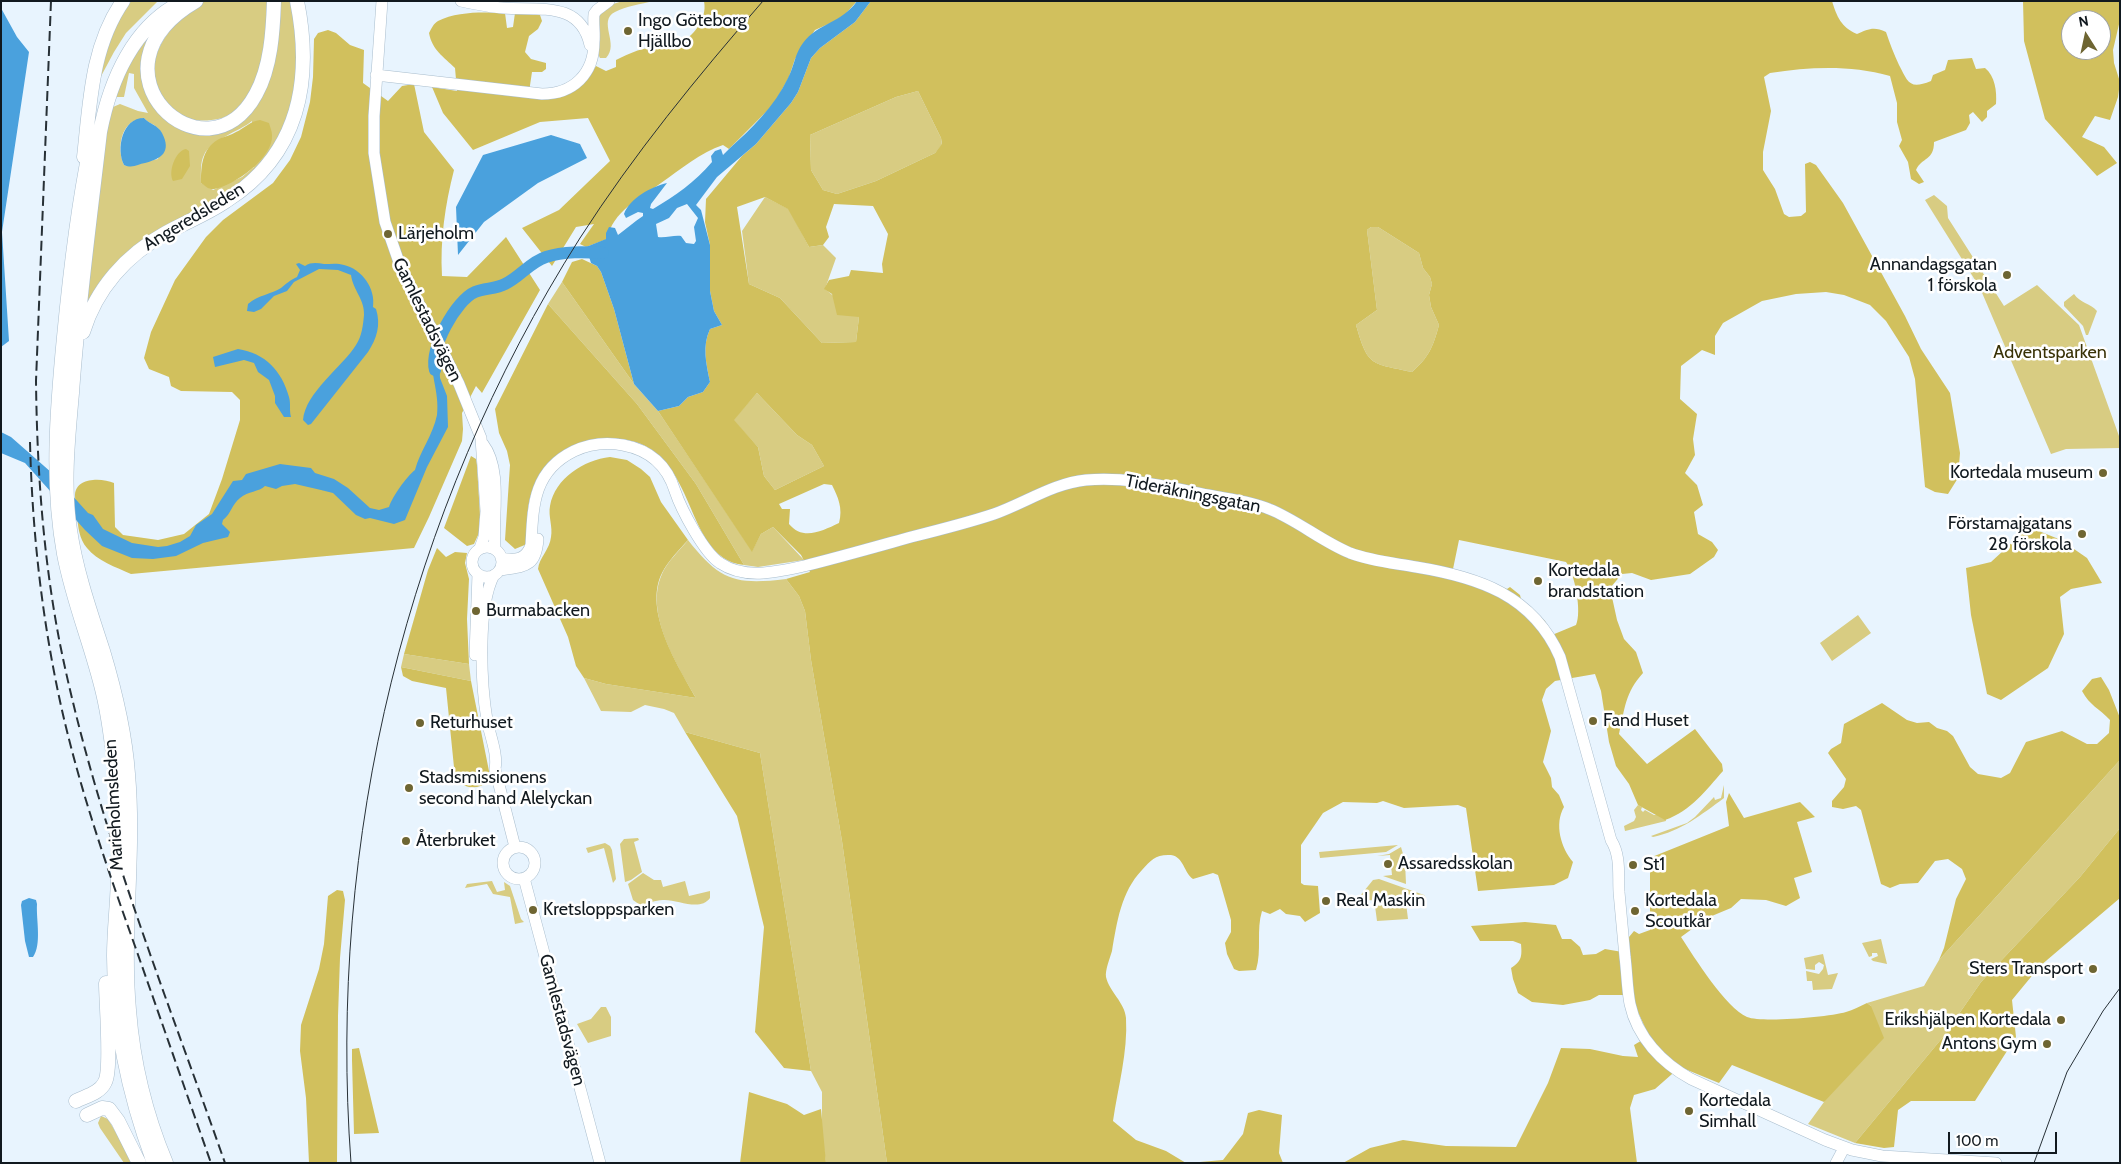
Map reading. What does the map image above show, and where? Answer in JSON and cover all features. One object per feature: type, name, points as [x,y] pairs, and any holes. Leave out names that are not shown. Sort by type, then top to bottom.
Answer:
[{"type":"highway","points":[[80,195],[96,63],[106,31],[123,1]]},
{"type":"highway","points":[[80,195],[96,114],[112,68],[136,31],[170,1]]},
{"type":"highway","points":[[71,398],[86,249],[104,109],[118,72],[136,43],[160,18],[184,1]]},
{"type":"highway","points":[[196,1],[172,18],[156,40],[150,55],[148,76],[152,94],[167,114],[183,124],[207,128],[218,126],[234,118],[245,109],[255,95],[262,81],[268,58],[274,1]]},
{"type":"highway","name":"Angeredsleden","points":[[71,398],[86,323],[101,292],[115,272],[134,254],[151,242],[215,208],[248,186],[266,168],[286,136],[296,112],[304,72],[302,36],[296,1]]},
{"type":"highway","name":"Marieholmsleden","points":[[80,195],[59,388],[56,448],[60,531],[70,580],[101,686],[111,735],[116,785],[118,874],[114,954],[118,1023],[134,1104],[154,1163]]},
{"type":"highway","name":"Marieholmsleden","points":[[71,398],[67,481],[70,528],[74,551],[110,676],[125,744],[131,830],[127,974],[129,1011],[142,1089],[166,1163]]},
{"type":"highway","points":[[76,1101],[99,1091],[106,1081],[108,1059],[106,931],[118,874]]},
{"type":"highway","points":[[87,1115],[102,1108],[109,1110],[118,1121],[140,1163]]},
{"type":"street","name":"Gamlestadsvägen","points":[[382,1],[376,75],[374,153],[384,222],[401,268],[459,384],[482,442],[488,450],[493,476],[498,554],[497,572],[488,589],[482,670],[487,719],[496,762],[495,769],[515,847]]},
{"type":"street","points":[[459,1],[502,8],[555,9],[570,15],[580,23],[588,33],[593,50]]},
{"type":"street","points":[[459,1],[555,1]]},
{"type":"street","points":[[376,75],[553,94],[564,92],[581,80],[588,70],[593,50],[594,14],[610,1]]},
{"type":"street","name":"Gamlestadsvägen","points":[[482,442],[481,452],[485,479],[486,511],[484,537],[480,548],[474,553],[472,560],[473,568],[478,574],[475,674],[486,746],[490,763],[495,769]]},
{"type":"street","name":"Tideräkningsgatan","points":[[498,554],[518,559],[528,552],[531,545],[534,502],[542,480],[557,462],[578,449],[611,444],[634,448],[649,455],[661,464],[673,482],[675,492]]},
{"type":"street","name":"Tideräkningsgatan","points":[[497,572],[522,567],[535,557],[540,504],[550,480],[561,468],[579,456],[602,451],[619,451],[633,454],[652,465],[675,492],[704,546],[715,559],[732,569],[756,574],[798,567],[944,529],[992,514],[1064,484],[1101,479],[1142,482],[1266,508],[1320,538],[1359,556],[1473,579],[1501,592],[1528,611],[1542,626],[1555,647],[1573,700],[1611,840],[1616,848],[1630,1002],[1640,1029],[1654,1050],[1670,1066],[1691,1079],[1844,1148],[1882,1156],[1996,1163]]},
{"type":"street","points":[[480,548],[488,547],[498,554]]},
{"type":"street","points":[[478,574],[487,577],[497,572]]},
{"type":"street","points":[[515,847],[526,848],[534,858],[534,870],[524,878],[511,876],[504,868],[505,855],[515,847]]},
{"type":"street","name":"Gamlestadsvägen","points":[[524,878],[600,1163]]},
{"type":"street","points":[[1836,1163],[1844,1148]]},
{"type":"green space","points":[[131,1],[158,1],[126,33],[99,80],[111,39],[119,20]]},
{"type":"green space","points":[[204,1],[269,1],[263,58],[254,87],[238,108],[227,116],[214,120],[193,120],[181,116],[160,95],[155,82],[154,68],[157,54],[171,29],[193,8]]},
{"type":"green space","points":[[278,1],[291,1],[298,58],[296,92],[285,124],[268,154],[246,180],[223,198],[146,238],[127,252],[108,273],[87,304],[105,134],[113,107],[120,104],[148,113],[134,88],[134,74],[129,73],[124,97],[115,97],[128,68],[151,34],[158,26],[142,64],[142,77],[144,88],[150,101],[164,118],[181,128],[243,119],[253,108]],"holes":[[[144,118],[161,133],[163,141],[158,159],[127,166],[124,165],[120,148],[124,131],[132,122]],[[252,121],[254,167],[242,177],[213,190],[201,183],[202,161],[208,149],[219,140]]]},
{"type":"green space","points":[[623,1],[654,1],[624,8],[610,16],[608,27],[610,52],[606,58],[600,58],[598,16],[613,4]]},
{"type":"green space","points":[[918,91],[941,138],[942,145],[935,153],[876,181],[837,194],[823,190],[811,170],[810,135],[896,97]]},
{"type":"green space","name":"Adventsparken","points":[[1934,195],[1947,206],[1948,218],[2004,306],[2037,285],[2079,325],[2119,436],[2120,448],[2066,449],[2051,454],[1980,288],[1925,200]]},
{"type":"green space","points":[[765,197],[789,209],[809,247],[823,245],[836,258],[825,289],[859,317],[856,342],[822,343],[780,298],[749,284],[742,231]]},
{"type":"green space","points":[[1371,227],[1378,227],[1419,253],[1423,268],[1430,277],[1432,284],[1429,295],[1431,307],[1439,325],[1430,351],[1412,372],[1388,367],[1373,361],[1364,349],[1356,325],[1377,310],[1367,230]]},
{"type":"green space","points":[[562,282],[634,384],[658,411],[752,551],[761,534],[773,527],[804,560],[758,567],[744,565],[696,484],[637,404],[548,304]]},
{"type":"green space","points":[[2074,294],[2097,311],[2088,335],[2086,335],[2083,326],[2064,306],[2064,302]]},
{"type":"green space","points":[[757,393],[797,435],[812,445],[824,466],[775,490],[764,476],[758,447],[733,420]]},
{"type":"green space","points":[[688,540],[710,564],[730,577],[754,581],[786,579],[799,596],[805,611],[811,660],[842,841],[887,1163],[826,1163],[822,1135],[822,1092],[811,1071],[760,753],[685,732],[674,713],[664,709],[645,705],[631,712],[601,711],[584,678],[606,684],[696,698],[672,655],[660,622],[657,605],[658,589],[662,574],[670,561]]},
{"type":"green space","points":[[1858,615],[1871,633],[1832,661],[1820,643]]},
{"type":"green space","points":[[404,654],[469,664],[471,681],[401,667]]},
{"type":"green space","points":[[2120,760],[2120,828],[2080,877],[1981,982],[1943,1037],[1855,1143],[1808,1124],[1824,1102],[1871,1006],[1867,1003],[1924,986],[1939,960]]},
{"type":"green space","points":[[1724,785],[1724,798],[1690,822],[1673,831],[1651,836],[1687,823],[1714,797],[1715,800],[1721,798]]},
{"type":"green space","points":[[1638,805],[1642,807],[1641,810],[1643,812],[1645,810],[1654,815],[1665,815],[1666,821],[1625,831],[1624,826],[1634,821],[1636,817],[1634,810]]},
{"type":"green space","points":[[638,838],[639,840],[634,842],[642,872],[625,882],[620,844],[624,839]]},
{"type":"green space","points":[[605,843],[612,850],[616,879],[613,883],[604,848],[588,853],[586,848]]},
{"type":"green space","points":[[1398,845],[1386,852],[1320,858],[1319,852]]},
{"type":"green space","points":[[1401,847],[1405,861],[1406,884],[1383,876],[1392,875],[1390,855],[1377,856],[1389,854]]},
{"type":"green space","points":[[643,873],[654,880],[661,880],[663,887],[685,881],[689,896],[710,891],[710,898],[706,902],[694,905],[663,900],[640,905],[633,900],[628,884]]},
{"type":"green space","points":[[1379,879],[1424,895],[1426,898],[1390,901],[1364,900],[1360,896],[1373,880]]},
{"type":"green space","points":[[492,881],[497,892],[505,890],[504,882],[510,886],[521,919],[524,922],[515,924],[510,897],[493,894],[487,884],[465,888],[467,884]]},
{"type":"green space","points":[[1406,903],[1408,919],[1377,921],[1375,906]]},
{"type":"green space","points":[[1881,939],[1887,964],[1873,961],[1871,959],[1878,956],[1877,953],[1872,953],[1872,956],[1869,957],[1862,943]]},
{"type":"green space","points":[[1823,954],[1828,975],[1838,973],[1832,989],[1813,990],[1812,981],[1807,981],[1806,971],[1819,974],[1824,965],[1819,962],[1815,965],[1815,970],[1806,969],[1804,958]]},
{"type":"green space","points":[[601,1007],[606,1007],[611,1017],[611,1036],[588,1043],[577,1024],[591,1019]]},
{"type":"green space","points":[[101,1116],[108,1119],[134,1163],[124,1163],[100,1128],[98,1123]]},
{"type":"shaded area","points":[[704,1],[857,1],[842,18],[815,30],[795,59],[789,77],[774,104],[729,149],[723,145],[706,152],[636,200],[615,221],[607,239],[586,247],[580,244],[594,224],[576,227],[552,266],[522,228],[559,210],[610,161],[588,118],[540,122],[473,150],[443,113],[432,87],[457,91],[455,68],[439,53],[429,33],[435,23],[454,15],[480,12],[505,13],[507,28],[513,27],[515,13],[540,15],[542,21],[538,29],[529,36],[525,52],[531,59],[546,63],[546,69],[542,72],[532,72],[529,92],[551,94],[587,80],[596,66],[606,71],[616,67],[616,60],[636,51],[658,46],[673,48],[686,40],[700,23],[705,9]]},
{"type":"shaded area","points":[[871,1],[1832,1],[1843,25],[1857,34],[1874,29],[1886,32],[1902,71],[1910,83],[1918,85],[1931,81],[1933,75],[1945,70],[1948,60],[1972,58],[1976,69],[1985,68],[1991,75],[1996,89],[1996,104],[1987,111],[1987,117],[1982,122],[1973,112],[1969,115],[1970,123],[1966,130],[1934,142],[1932,153],[1916,170],[1924,182],[1919,184],[1911,179],[1908,162],[1899,146],[1902,140],[1897,122],[1897,103],[1890,76],[1860,70],[1815,68],[1770,73],[1764,77],[1771,111],[1763,152],[1763,170],[1775,189],[1784,214],[1789,217],[1801,216],[1806,212],[1805,164],[1810,162],[1816,165],[1843,203],[1921,349],[1950,393],[1960,453],[1958,478],[1948,494],[1935,492],[1925,487],[1915,379],[1909,357],[1886,321],[1870,305],[1844,295],[1826,292],[1796,294],[1762,301],[1723,323],[1715,336],[1715,355],[1702,350],[1681,366],[1680,399],[1697,414],[1693,439],[1695,455],[1685,473],[1697,485],[1703,505],[1694,512],[1698,534],[1712,542],[1718,550],[1714,557],[1690,574],[1651,580],[1632,573],[1622,574],[1610,588],[1617,620],[1624,639],[1636,652],[1643,673],[1629,694],[1619,734],[1647,764],[1695,729],[1722,764],[1723,771],[1704,792],[1690,806],[1665,820],[1638,805],[1629,784],[1616,766],[1609,742],[1601,691],[1595,674],[1555,681],[1546,689],[1542,700],[1551,731],[1543,762],[1551,778],[1552,787],[1559,795],[1564,807],[1559,828],[1560,836],[1565,850],[1573,862],[1568,878],[1554,885],[1478,891],[1466,808],[1458,805],[1404,808],[1383,801],[1377,803],[1343,802],[1323,813],[1301,845],[1301,883],[1318,886],[1320,913],[1305,922],[1300,916],[1286,914],[1280,909],[1270,914],[1262,911],[1259,925],[1259,955],[1256,970],[1239,971],[1234,969],[1227,954],[1225,943],[1231,932],[1231,920],[1218,875],[1213,873],[1193,879],[1175,856],[1166,855],[1154,858],[1129,888],[1118,918],[1106,971],[1110,987],[1123,1007],[1126,1018],[1124,1057],[1113,1121],[1136,1140],[1166,1151],[1186,1163],[887,1163],[842,841],[811,660],[805,611],[799,596],[786,579],[810,572],[801,555],[773,527],[761,534],[752,552],[658,411],[679,406],[688,397],[703,392],[710,382],[706,361],[706,342],[710,329],[722,325],[714,311],[710,291],[710,245],[705,222],[706,199],[742,156],[756,144],[791,103],[798,92],[811,58],[820,48],[855,22]],"holes":[[[918,91],[941,138],[942,144],[935,153],[876,181],[837,194],[823,190],[811,170],[810,135],[896,97]],[[765,197],[788,209],[809,247],[823,245],[829,237],[826,227],[834,204],[873,206],[888,234],[882,264],[883,273],[851,270],[849,276],[829,280],[824,289],[832,294],[837,315],[859,317],[856,342],[822,343],[780,298],[749,284],[737,207]],[[1371,227],[1378,227],[1419,253],[1423,268],[1430,277],[1432,284],[1429,295],[1431,307],[1439,325],[1430,351],[1412,372],[1379,364],[1373,361],[1364,349],[1356,325],[1377,310],[1367,230]],[[757,393],[797,435],[812,445],[824,466],[775,490],[764,476],[758,447],[734,420]],[[824,484],[832,485],[839,503],[840,518],[839,523],[833,526],[813,533],[806,533],[794,529],[789,524],[790,509],[782,509],[779,504]],[[1459,540],[1566,562],[1577,593],[1578,619],[1576,625],[1552,635],[1545,621],[1521,599],[1520,595],[1510,587],[1507,589],[1453,569]]]},
{"type":"shaded area","points":[[2023,1],[2120,1],[2120,20],[2113,50],[2114,63],[2120,82],[2118,97],[2110,120],[2095,116],[2082,137],[2104,147],[2117,163],[2097,176],[2045,119],[2024,41]]},
{"type":"shaded area","points":[[328,30],[336,33],[350,45],[364,50],[363,83],[388,101],[402,86],[414,84],[424,132],[454,170],[444,223],[442,276],[467,277],[506,237],[540,290],[482,393],[476,386],[462,413],[462,441],[414,548],[131,574],[101,560],[91,553],[84,544],[78,524],[76,489],[90,480],[103,480],[114,483],[115,527],[123,535],[158,540],[184,534],[209,514],[240,420],[240,400],[232,392],[181,391],[171,386],[169,377],[149,369],[144,358],[151,332],[175,280],[206,237],[223,220],[273,183],[290,160],[301,137],[310,102],[314,39],[318,33]]},
{"type":"shaded area","points":[[260,120],[269,123],[272,135],[271,144],[260,161],[242,176],[222,187],[210,189],[201,183],[202,163],[210,146],[221,138]]},
{"type":"shaded area","points":[[186,149],[189,151],[190,166],[182,179],[173,181],[171,172],[174,162],[179,154]]},
{"type":"shaded area","points":[[582,259],[597,266],[601,272],[614,309],[634,384],[562,282],[572,262]]},
{"type":"shaded area","points":[[548,304],[637,404],[696,484],[744,565],[722,557],[707,540],[672,470],[654,452],[629,440],[594,440],[569,448],[535,484],[527,521],[527,544],[515,549],[505,540],[510,465],[507,451],[499,433],[495,409]]},
{"type":"shaded area","points":[[471,456],[476,459],[477,465],[480,515],[479,533],[474,544],[467,546],[444,528]]},
{"type":"shaded area","points":[[610,457],[627,460],[650,477],[661,502],[688,540],[670,560],[662,573],[657,588],[657,604],[665,638],[696,698],[606,684],[584,678],[576,666],[568,637],[538,569],[550,541],[550,506],[558,487],[564,479],[581,466]]},
{"type":"shaded area","points":[[2029,527],[2061,540],[2087,558],[2102,583],[2071,589],[2060,597],[2064,634],[2048,668],[2001,700],[1987,694],[1971,615],[1966,568],[1991,562]]},
{"type":"shaded area","points":[[437,548],[446,557],[455,552],[467,553],[465,563],[469,579],[467,619],[469,664],[404,654],[428,570]]},
{"type":"shaded area","points":[[401,667],[471,681],[489,771],[489,781],[485,784],[471,787],[463,784],[455,777],[446,688],[412,681],[403,676]]},
{"type":"shaded area","points":[[2101,677],[2109,690],[2120,718],[2120,760],[1939,960],[1944,948],[1956,899],[1966,879],[1962,869],[1948,859],[1935,861],[1918,883],[1900,884],[1890,888],[1881,884],[1861,810],[1856,806],[1843,809],[1832,807],[1832,801],[1844,787],[1846,779],[1828,753],[1841,743],[1844,724],[1882,703],[1907,720],[1917,723],[1929,722],[1937,728],[1947,731],[1953,736],[1970,767],[1978,774],[2001,778],[2010,773],[2026,742],[2062,731],[2087,744],[2097,744],[2109,733],[2110,720],[2091,704],[2082,691],[2092,679]]},
{"type":"shaded area","points":[[685,732],[760,753],[811,1071],[784,1068],[755,1032],[764,927],[737,816]]},
{"type":"shaded area","points":[[1729,793],[1744,818],[1800,802],[1815,817],[1797,822],[1812,872],[1794,878],[1800,898],[1786,906],[1766,900],[1741,899],[1731,908],[1707,918],[1681,937],[1720,993],[1739,1012],[1747,1017],[1755,1019],[1780,1019],[1811,1017],[1846,1012],[1867,1003],[1871,1006],[1884,1038],[1824,1102],[1732,1065],[1719,1083],[1680,1067],[1655,1089],[1634,1095],[1630,1108],[1637,1163],[1343,1163],[1370,1148],[1403,1140],[1446,1146],[1516,1147],[1548,1083],[1561,1048],[1590,1049],[1638,1057],[1634,1045],[1649,1036],[1637,1010],[1633,995],[1599,995],[1590,1000],[1563,1005],[1532,1002],[1518,993],[1513,979],[1511,968],[1520,958],[1521,944],[1513,941],[1480,941],[1471,926],[1525,922],[1556,925],[1562,939],[1571,939],[1580,947],[1583,955],[1596,954],[1605,949],[1628,953],[1629,937],[1634,931],[1639,934],[1650,930],[1650,869],[1652,857],[1729,826],[1726,802]]},
{"type":"shaded area","points":[[2120,828],[2120,898],[2040,966],[2012,1000],[2016,1037],[1975,1101],[1911,1101],[1898,1110],[1894,1147],[1884,1148],[1855,1143],[1943,1037],[1981,982],[2080,877]]},
{"type":"shaded area","points":[[337,890],[343,891],[345,900],[338,1016],[337,1163],[309,1163],[306,1098],[300,1051],[301,1025],[319,969],[324,944],[328,896]]},
{"type":"shaded area","points":[[359,1048],[379,1133],[354,1134],[352,1049]]},
{"type":"shaded area","points":[[749,1092],[787,1104],[804,1115],[821,1109],[826,1163],[740,1163]]},
{"type":"shaded area","points":[[1259,1110],[1282,1115],[1279,1153],[1283,1163],[1188,1163],[1223,1160],[1243,1134],[1248,1113]]},
{"type":"water","points":[[857,1],[871,1],[855,22],[820,48],[811,58],[798,92],[791,103],[756,144],[717,177],[696,205],[701,210],[710,245],[710,291],[714,311],[722,325],[710,329],[706,342],[707,368],[710,382],[703,392],[688,397],[679,406],[658,411],[634,384],[614,309],[601,272],[597,266],[591,263],[586,247],[606,239],[609,227],[615,228],[618,235],[643,216],[643,213],[638,212],[626,218],[624,214],[636,198],[654,187],[667,183],[651,204],[650,208],[653,209],[677,194],[699,176],[712,162],[711,156],[715,151],[721,149],[723,155],[769,108],[788,78],[798,51],[809,36],[851,8]],"holes":[[[687,204],[698,218],[694,227],[696,241],[694,244],[686,243],[681,236],[658,237],[656,224],[669,218],[677,208]]]},
{"type":"water","points":[[1,8],[17,37],[29,52],[2,232],[9,341],[1,347]]},
{"type":"water","points":[[144,118],[160,130],[165,140],[165,150],[160,157],[151,161],[133,166],[124,165],[121,151],[123,136],[130,123],[136,119]]},
{"type":"water","points":[[551,135],[580,144],[587,158],[538,183],[484,222],[458,255],[456,207],[483,155]]},
{"type":"water","points":[[299,263],[305,266],[314,263],[339,264],[351,267],[357,271],[370,287],[373,307],[376,309],[378,320],[376,336],[368,352],[311,424],[308,425],[303,420],[305,410],[317,390],[358,342],[363,327],[364,310],[351,275],[338,270],[319,269],[294,282],[287,291],[274,296],[261,309],[254,312],[247,311],[248,304],[252,301],[281,288],[297,277],[300,270],[296,264]]},
{"type":"water","points":[[433,348],[439,356],[440,378],[447,396],[448,427],[427,467],[405,520],[394,524],[370,518],[365,519],[356,515],[333,493],[295,484],[276,489],[265,486],[237,500],[222,524],[230,532],[228,537],[203,543],[176,556],[153,559],[132,558],[102,546],[85,530],[25,463],[1,453],[1,432],[11,437],[52,473],[88,513],[93,515],[103,529],[132,543],[158,547],[180,542],[190,536],[196,525],[212,514],[233,481],[242,480],[246,474],[280,464],[311,468],[315,473],[334,479],[348,488],[370,508],[379,510],[389,507],[400,487],[415,470],[435,422],[437,398],[432,365]]},
{"type":"water","points":[[238,349],[248,351],[264,359],[277,371],[289,397],[291,417],[284,417],[275,403],[275,396],[269,380],[258,372],[254,363],[244,360],[215,367],[213,357]]},
{"type":"water","points":[[29,898],[36,900],[37,904],[38,939],[36,952],[33,957],[29,957],[25,941],[21,905],[22,901]]},
{"type":"waterway","points":[[435,370],[436,350],[446,326],[460,305],[475,292],[505,284],[535,262],[546,257],[567,253],[603,253]]},
{"type":"tram line","points":[[351,1163],[347,1042],[352,921],[367,801],[391,682],[425,566],[467,453],[519,343],[580,238],[622,176],[667,116],[763,1]]},
{"type":"tram line","points":[[2034,1163],[2067,1072],[2103,1011],[2120,988]]},
{"type":"railway","points":[[51,1],[36,381],[42,513],[49,579],[60,644],[75,710],[112,841],[156,971],[225,1163]]},
{"type":"railway","points":[[30,442],[35,532],[41,592],[50,652],[63,716],[91,817],[211,1163]]},
{"type":"place","name":"Ingo Göteborg Hjällbo","points":[[628,31]]},
{"type":"place","name":"Lärjeholm","points":[[388,234]]},
{"type":"place","name":"Annandagsgatan 1 förskola","points":[[2007,275]]},
{"type":"place","name":"Kortedala museum","points":[[2103,473]]},
{"type":"place","name":"Förstamajgatans 28 förskola","points":[[2082,534]]},
{"type":"place","name":"Kortedala brandstation","points":[[1538,581]]},
{"type":"place","name":"Burmabacken","points":[[476,611]]},
{"type":"place","name":"Fand Huset","points":[[1593,721]]},
{"type":"place","name":"Returhuset","points":[[420,723]]},
{"type":"place","name":"Stadsmissionens second hand Alelyckan","points":[[409,788]]},
{"type":"place","name":"Återbruket","points":[[406,841]]},
{"type":"place","name":"Assaredsskolan","points":[[1388,864]]},
{"type":"place","name":"St1","points":[[1633,865]]},
{"type":"place","name":"Real Maskin","points":[[1326,901]]},
{"type":"place","name":"Kretsloppsparken","points":[[533,910]]},
{"type":"place","name":"Kortedala Scoutkår","points":[[1635,911]]},
{"type":"place","name":"Sters Transport","points":[[2093,969]]},
{"type":"place","name":"Erikshjälpen Kortedala","points":[[2061,1020]]},
{"type":"place","name":"Antons Gym","points":[[2047,1044]]},
{"type":"place","name":"Kortedala Simhall","points":[[1689,1111]]}]
